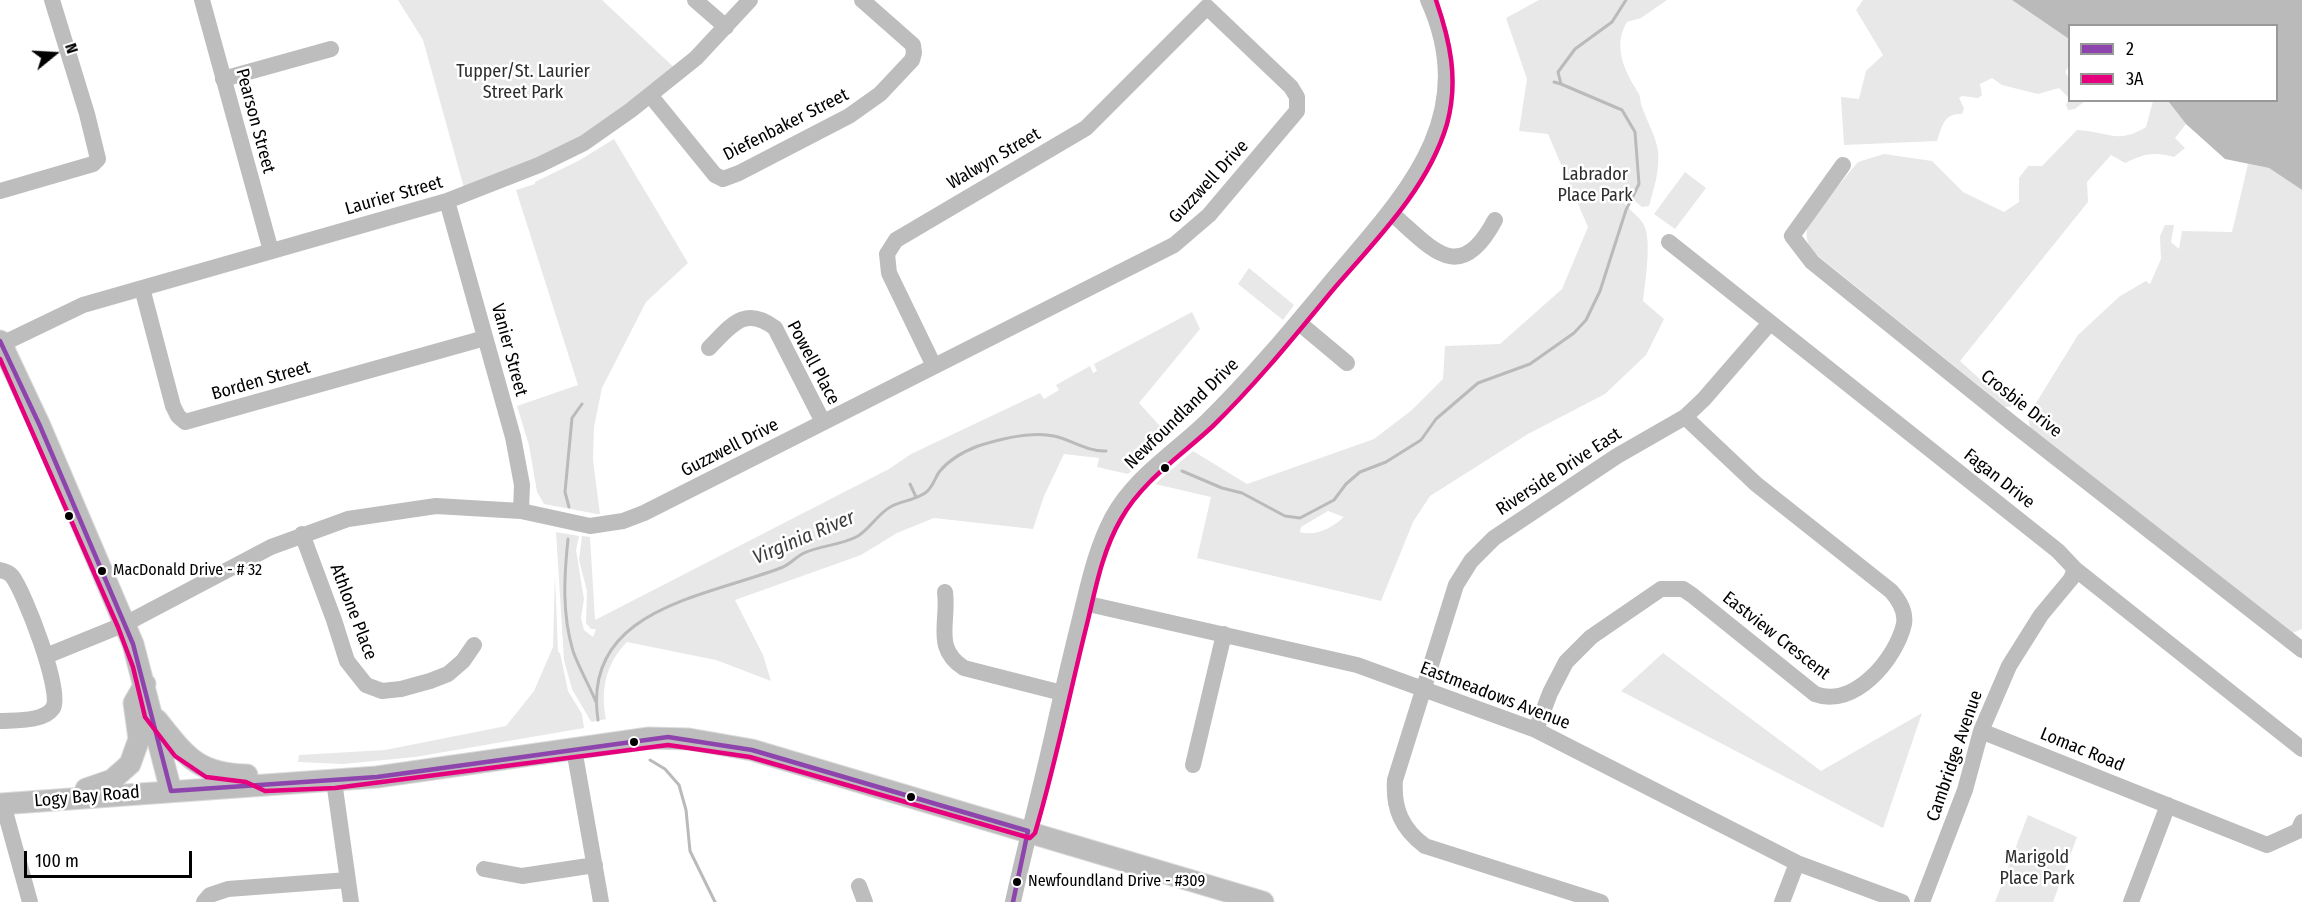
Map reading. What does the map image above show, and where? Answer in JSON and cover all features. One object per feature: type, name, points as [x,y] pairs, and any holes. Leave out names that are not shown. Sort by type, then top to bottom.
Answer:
[{"type":"main road","points":[[1,342],[125,624],[145,684],[171,791]]},
{"type":"main road","points":[[69,797],[83,789],[112,780],[130,765],[140,739],[135,703],[145,684]]},
{"type":"main road","points":[[152,714],[180,751],[194,762],[209,770],[248,775],[267,784]]},
{"type":"main road","name":"Logy Bay Road","points":[[1,804],[69,797],[334,781],[490,762],[649,738],[689,739],[752,750],[1263,902]]},
{"type":"street","points":[[0,191],[93,164],[98,159],[87,114],[52,0]]},
{"type":"street","name":"Pearson Street","points":[[202,0],[271,251]]},
{"type":"street","points":[[695,0],[726,27]]},
{"type":"street","name":"Laurier Street","points":[[1,342],[60,314],[142,288],[447,201],[565,153],[607,128],[696,58],[750,0]]},
{"type":"street","name":"Diefenbaker Street","points":[[650,95],[716,175],[723,179],[739,173],[849,116],[880,94],[912,60],[913,45],[862,0]]},
{"type":"street","name":"Newfoundland Drive","points":[[1013,902],[1028,831],[1101,542],[1125,498],[1141,479],[1192,436],[1234,394],[1390,212],[1423,164],[1441,114],[1446,79],[1445,59],[1439,30],[1428,0]]},
{"type":"street","name":"Walwyn Street","points":[[934,366],[889,273],[887,254],[896,240],[1086,128],[1207,7],[1283,79],[1297,97]]},
{"type":"street","points":[[223,79],[331,49]]},
{"type":"street","name":"Guzzwell Drive","points":[[46,656],[99,637],[225,569],[302,534],[348,519],[403,509],[467,506],[521,511],[587,525],[623,521],[665,503],[1160,253],[1188,235],[1289,122],[1297,111],[1297,97]]},
{"type":"street","name":"Crosbie Drive","points":[[1843,165],[1792,236],[1812,262],[2013,424],[2302,650]]},
{"type":"street","name":"Vanier Street","points":[[447,201],[519,461],[522,485],[521,511]]},
{"type":"street","points":[[1390,212],[1431,247],[1448,257],[1464,258],[1483,243],[1495,220]]},
{"type":"street","name":"Fagan Drive","points":[[1669,242],[1769,324],[2049,543],[2075,569],[2302,749]]},
{"type":"street","name":"Borden Street","points":[[142,288],[173,406],[178,416],[185,422],[485,338]]},
{"type":"street","name":"Powell Place","points":[[709,348],[732,325],[747,317],[762,319],[776,328],[823,422]]},
{"type":"street","points":[[1298,322],[1347,363]]},
{"type":"street","name":"Riverside Drive East","points":[[1600,902],[1440,853],[1425,846],[1410,834],[1398,816],[1395,788],[1456,585],[1479,552],[1494,538],[1582,479],[1685,417],[1704,399],[1769,324]]},
{"type":"street","name":"Eastview Crescent","points":[[1536,730],[1558,676],[1578,649],[1661,589],[1683,589],[1815,694],[1827,699],[1844,696],[1864,686],[1884,662],[1899,636],[1904,623],[1904,612],[1899,599],[1756,484],[1685,417]]},
{"type":"street","name":"Athlone Place","points":[[302,534],[334,620],[346,661],[366,685],[382,691],[401,689],[430,681],[448,674],[463,661],[474,645]]},
{"type":"street","name":"Cambridge Avenue","points":[[1922,902],[1965,790],[1981,731],[2022,642],[2071,579],[2075,569]]},
{"type":"street","points":[[0,570],[6,571],[16,583],[46,656],[56,692],[53,708],[45,715],[0,722]]},
{"type":"street","points":[[945,592],[947,612],[944,641],[951,659],[964,668],[1062,693]]},
{"type":"street","name":"Eastmeadows Avenue","points":[[1084,603],[1357,665],[1424,689],[1536,730],[1797,862],[1902,902]]},
{"type":"street","points":[[1194,765],[1224,634]]},
{"type":"street","name":"Lomac Road","points":[[1981,731],[2168,805]]},
{"type":"street","points":[[582,747],[600,902]]},
{"type":"street","points":[[334,781],[351,902]]},
{"type":"street","points":[[1,804],[30,902]]},
{"type":"street","points":[[2131,902],[2168,805],[2267,845],[2298,831],[2302,822]]},
{"type":"street","points":[[1782,902],[1797,862]]},
{"type":"street","points":[[484,869],[522,876],[595,865]]},
{"type":"street","points":[[204,902],[210,895],[228,889],[348,880]]},
{"type":"green space","name":"Tupper/St. Laurier Street Park","points":[[398,0],[602,0],[679,72],[631,110],[466,195],[423,40]]},
{"type":"green space","name":"Labrador Place Park","points":[[1539,0],[1667,0],[1641,18],[1627,22],[1621,41],[1625,68],[1640,96],[1641,105],[1658,151],[1655,186],[1649,206],[1642,207],[1625,193],[1620,196],[1644,225],[1648,241],[1643,301],[1664,319],[1646,355],[1605,394],[1528,434],[1430,496],[1413,522],[1381,601],[1197,558],[1211,497],[1155,484],[1193,451],[1247,484],[1374,439],[1412,410],[1443,379],[1445,346],[1500,344],[1562,289],[1588,227],[1548,134],[1519,131],[1527,79],[1506,18]],"holes":[[[1328,511],[1344,517],[1324,530],[1312,533],[1300,532],[1301,527]]]},
{"type":"green space","points":[[1863,0],[2012,0],[2068,38],[2068,68],[2065,72],[2068,76],[2068,97],[2059,88],[2038,94],[2002,85],[1992,78],[1980,84],[1982,95],[1978,98],[1962,96],[1959,98],[1964,108],[1962,114],[1947,118],[1937,141],[1844,145],[1841,97],[1859,99],[1866,71],[1883,55],[1856,10]]},
{"type":"green space","points":[[2068,100],[2084,102],[2075,109],[2068,110],[2066,105]]},
{"type":"green space","points":[[2153,102],[2169,102],[2186,124],[2175,138],[2185,148],[2174,157],[2149,154],[2125,163],[2111,155],[2087,182],[2088,202],[1960,361],[1992,390],[2016,406],[2005,407],[1812,251],[1810,247],[1806,234],[1810,220],[1858,162],[1884,154],[1932,161],[1963,192],[2004,212],[2019,202],[2019,178],[2028,166],[2042,166],[2077,130],[2119,136],[2146,127]]},
{"type":"green space","points":[[614,139],[688,263],[646,302],[602,388],[594,427],[593,460],[600,514],[597,514],[544,504],[537,492],[529,445],[517,406],[578,385],[516,190],[535,184]]},
{"type":"green space","points":[[2248,164],[2269,168],[2302,190],[2302,629],[2290,634],[2030,428],[2028,416],[2078,335],[2120,296],[2146,281],[2150,284],[2161,259],[2160,236],[2165,225],[2174,225],[2171,242],[2179,249],[2182,231],[2232,232]]},
{"type":"green space","points":[[1685,172],[1706,188],[1675,229],[1654,214]]},
{"type":"green space","points":[[1249,268],[1294,305],[1283,320],[1238,284]]},
{"type":"green space","points":[[1192,312],[1200,329],[1139,403],[1169,436],[1128,474],[1097,467],[1099,458],[1064,454],[1044,496],[1033,529],[934,518],[897,533],[861,555],[735,600],[763,655],[771,681],[716,660],[627,642],[614,659],[606,678],[604,708],[606,719],[592,722],[590,720],[572,689],[564,660],[556,532],[579,536],[576,550],[584,599],[581,618],[584,630],[593,637],[596,629],[591,629],[586,623],[587,591],[579,560],[582,536],[590,537],[595,620],[889,469],[911,454],[1040,393],[1044,399],[1059,390],[1056,385],[1090,366],[1093,373],[1097,371],[1094,364]]},
{"type":"green space","points":[[555,575],[558,652],[568,691],[582,714],[584,728],[415,757],[343,764],[298,762],[299,755],[385,750],[506,726],[534,691],[553,647]]},
{"type":"green space","points":[[1663,653],[1821,771],[1922,713],[1883,828],[1621,691]]},
{"type":"green space","name":"Marigold Place Park","points":[[2028,815],[2077,837],[2053,902],[1995,902]]},
{"type":"shaded area","points":[[2012,0],[2302,0],[2302,190],[2269,168],[2225,159],[2186,124],[2169,102],[2278,102],[2278,24],[2068,24],[2068,38]]},
{"type":"waterway","name":"Virginia River","points":[[1182,471],[1222,488],[1242,493],[1285,516],[1300,518],[1334,500],[1346,484],[1360,472],[1386,462],[1421,440],[1436,419],[1478,383],[1530,364],[1574,333],[1586,320],[1600,291],[1626,210],[1639,184],[1635,132],[1622,110],[1561,84],[1558,72],[1575,49],[1612,22],[1626,0]]},
{"type":"waterway","name":"Virginia River","points":[[1554,82],[1561,84]]},
{"type":"waterway","points":[[569,507],[565,492],[572,418],[582,404]]},
{"type":"waterway","name":"Virginia River","points":[[598,720],[598,682],[609,653],[629,630],[656,613],[687,599],[783,567],[809,551],[858,536],[887,509],[925,493],[948,463],[978,446],[1016,436],[1036,434],[1054,436],[1093,450],[1106,451]]},
{"type":"waterway","points":[[910,484],[916,497]]},
{"type":"waterway","points":[[568,539],[565,581],[569,637],[578,664],[596,702]]},
{"type":"waterway","name":"Virginia River","points":[[650,760],[665,769],[679,785],[686,810],[690,851],[715,902]]},
{"type":"transit line","name":"3A","points":[[0,359],[118,627],[133,667],[145,717],[175,756],[206,777],[246,782],[265,791],[335,788],[668,745],[750,757],[1030,838],[1035,833],[1050,780],[1101,568],[1109,543],[1121,519],[1151,480],[1213,426],[1274,360],[1398,213],[1414,192],[1438,148],[1451,108],[1452,76],[1449,46],[1436,0]]},
{"type":"transit line","name":"2","points":[[0,341],[40,426],[133,644],[171,791],[377,777],[668,737],[752,750],[1028,831]]},
{"type":"transit line","name":"2","points":[[1013,902],[1028,831]]},
{"type":"place","name":"MacDonald Drive - # 32","points":[[102,571]]},
{"type":"place","name":"Newfoundland Drive - #309","points":[[1017,882]]}]
